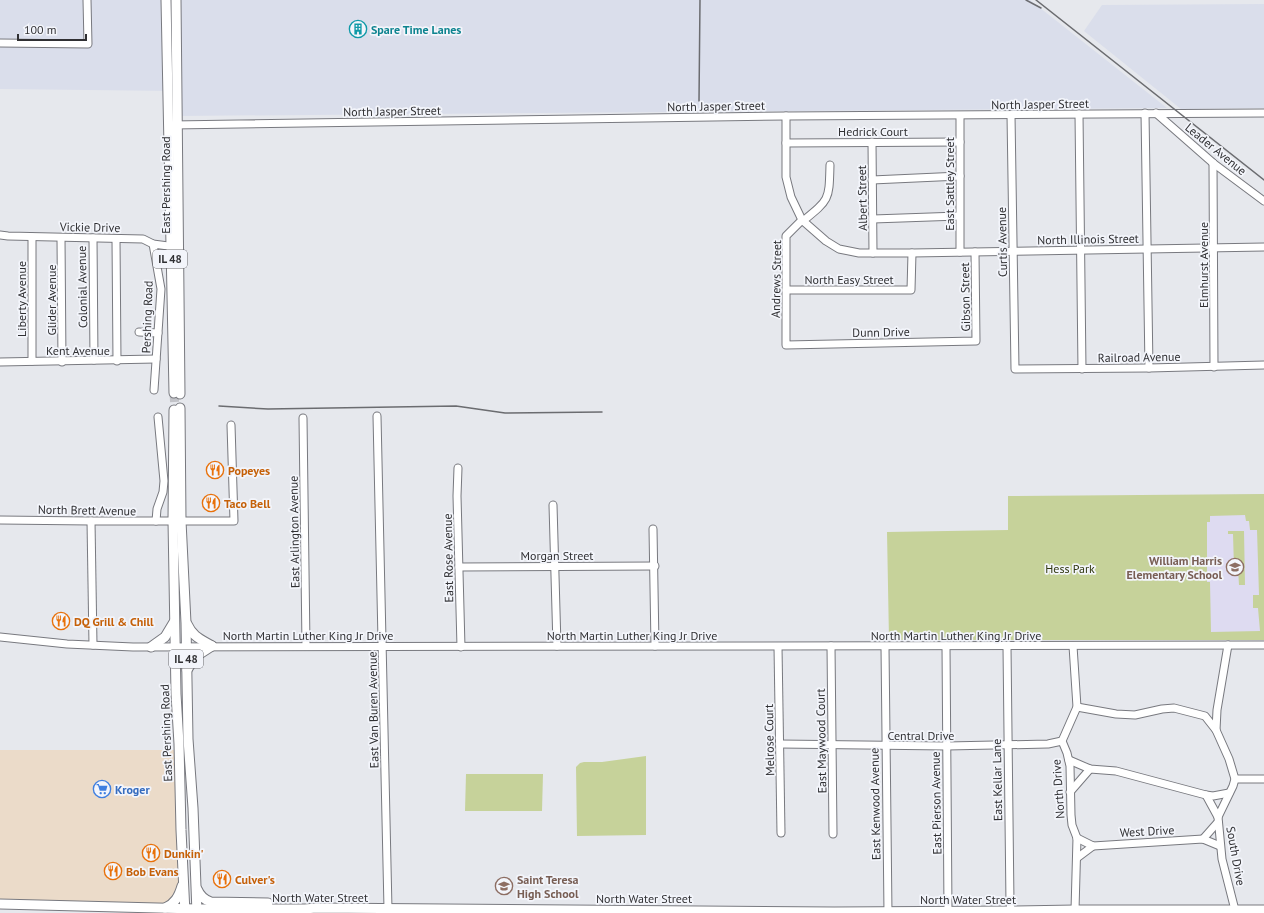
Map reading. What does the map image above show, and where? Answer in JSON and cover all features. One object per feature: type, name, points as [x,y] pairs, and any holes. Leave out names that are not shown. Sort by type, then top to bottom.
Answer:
[{"type":"main road","name":"East Pershing Road","points":[[166,0],[172,125],[177,393]]},
{"type":"main road","name":"East Pershing Road","points":[[172,125],[176,0]]},
{"type":"main road","name":"IL 48","points":[[177,408],[177,521],[186,623],[188,746],[193,808],[197,911]]},
{"type":"main road","name":"East Pershing Road","points":[[177,521],[175,646],[185,911]]},
{"type":"main road","points":[[151,647],[165,637],[175,621]]},
{"type":"main road","points":[[186,623],[195,637],[212,646],[195,657],[187,671]]},
{"type":"main road","points":[[162,909],[170,906],[176,901],[184,881]]},
{"type":"main road","points":[[196,887],[202,898],[211,902],[307,903],[316,908]]},
{"type":"main road","name":"North Water Street","points":[[0,904],[185,911],[316,908],[388,908],[550,912],[646,911],[834,913],[948,911],[1012,912],[1075,910],[1167,912],[1264,910]]},
{"type":"main road","points":[[22,905],[30,908],[34,913]]},
{"type":"main road","points":[[44,913],[53,906]]},
{"type":"street","points":[[0,43],[88,44],[87,0]]},
{"type":"street","points":[[1145,113],[1149,368]]},
{"type":"street","name":"Leader Avenue","points":[[1156,113],[1213,163],[1264,201]]},
{"type":"street","name":"North Jasper Street","points":[[172,125],[786,116],[1264,113]]},
{"type":"street","points":[[1079,114],[1082,369]]},
{"type":"street","name":"Curtis Avenue","points":[[1011,115],[1015,369]]},
{"type":"street","points":[[786,116],[786,177],[791,197],[803,220]]},
{"type":"street","name":"East Sattley Street","points":[[960,116],[960,252]]},
{"type":"street","name":"Albert Street","points":[[872,142],[873,253]]},
{"type":"street","name":"Hedrick Court","points":[[786,143],[960,142]]},
{"type":"street","name":"Elmhurst Avenue","points":[[1213,163],[1214,367]]},
{"type":"street","name":"Andrews Street","points":[[786,345],[786,236],[803,220],[823,205],[828,196],[830,165]]},
{"type":"street","points":[[872,180],[960,176]]},
{"type":"street","points":[[873,219],[959,216]]},
{"type":"street","name":"North Illinois Street","points":[[803,220],[826,241],[839,249],[859,253],[1080,251],[1264,247]]},
{"type":"street","name":"Vickie Drive","points":[[0,235],[61,238],[143,239],[153,244],[174,247]]},
{"type":"street","name":"Liberty Avenue","points":[[32,237],[32,361]]},
{"type":"street","name":"Glider Avenue","points":[[61,238],[62,362]]},
{"type":"street","name":"Colonial Avenue","points":[[93,238],[94,360]]},
{"type":"street","points":[[116,239],[117,361]]},
{"type":"street","name":"Pershing Road","points":[[153,244],[161,289],[154,390]]},
{"type":"street","name":"Gibson Street","points":[[975,252],[976,341]]},
{"type":"street","name":"North Easy Street","points":[[786,290],[911,290],[912,253]]},
{"type":"street","points":[[139,332],[158,333]]},
{"type":"street","name":"Dunn Drive","points":[[786,345],[976,341]]},
{"type":"street","name":"Kent Avenue","points":[[0,362],[156,360]]},
{"type":"street","name":"Railroad Avenue","points":[[1015,369],[1264,365]]},
{"type":"street","name":"East Van Buren Avenue","points":[[377,416],[388,908]]},
{"type":"street","points":[[156,521],[157,509],[163,492],[164,481],[158,417]]},
{"type":"street","name":"East Arlington Avenue","points":[[303,418],[306,646]]},
{"type":"street","name":"North Brett Avenue","points":[[0,520],[234,521],[231,425]]},
{"type":"street","name":"East Rose Avenue","points":[[458,468],[461,647]]},
{"type":"street","points":[[553,505],[557,646]]},
{"type":"street","points":[[91,521],[93,645]]},
{"type":"street","points":[[653,529],[655,646]]},
{"type":"street","name":"Morgan Street","points":[[459,567],[654,566]]},
{"type":"street","name":"North Martin Luther King Jr Drive","points":[[0,637],[93,645],[151,647],[382,645],[461,647],[1006,647],[1264,645]]},
{"type":"street","points":[[1216,730],[1217,710],[1228,645]]},
{"type":"street","name":"East Maywood Court","points":[[831,646],[833,834]]},
{"type":"street","name":"East Kenwood Avenue","points":[[885,646],[888,912]]},
{"type":"street","name":"East Pierson Avenue","points":[[946,646],[948,911]]},
{"type":"street","name":"North Drive","points":[[1073,646],[1077,707],[1062,741],[1068,760],[1072,825],[1077,838],[1075,910]]},
{"type":"street","name":"Melrose Court","points":[[778,647],[781,833]]},
{"type":"street","name":"East Kellar Lane","points":[[1006,647],[1010,904],[1012,912]]},
{"type":"street","points":[[1077,707],[1116,714],[1136,715],[1174,708],[1204,716],[1216,730],[1229,759],[1235,779],[1264,779]]},
{"type":"street","points":[[1204,716],[1217,710]]},
{"type":"street","name":"Central Drive","points":[[780,744],[947,746],[1048,744],[1062,741]]},
{"type":"street","points":[[1068,760],[1090,769],[1116,771],[1206,795],[1213,796],[1229,793]]},
{"type":"street","points":[[1070,792],[1090,769]]},
{"type":"street","name":"South Drive","points":[[1235,779],[1218,820],[1220,846],[1235,910]]},
{"type":"street","points":[[1202,839],[1218,820],[1206,795]]},
{"type":"street","points":[[1077,838],[1093,846],[1077,858]]},
{"type":"street","name":"West Drive","points":[[1093,846],[1202,839],[1220,846]]},
{"type":"shaded area","points":[[0,0],[1030,0],[1167,108],[177,116],[176,91],[0,89]]},
{"type":"shaded area","points":[[1264,4],[1264,108],[1181,109],[1084,31],[1102,5]]},
{"type":"shaded area","name":"William Harris Elementary School","points":[[1264,494],[1264,640],[1207,640],[1206,495]]},
{"type":"shaded area","points":[[0,750],[177,750],[183,907],[0,903]]},
{"type":"green space","name":"Hess Park","points":[[1264,494],[1264,640],[889,640],[887,532],[1008,530],[1008,496]],"holes":[[[1245,515],[1246,521],[1249,521],[1250,530],[1257,530],[1259,595],[1253,595],[1253,608],[1258,608],[1260,631],[1211,632],[1210,582],[1207,582],[1207,522],[1210,522],[1210,516]]]},
{"type":"green space","points":[[1228,531],[1244,531],[1245,585],[1239,585],[1238,568],[1234,568],[1233,534],[1228,534]]},
{"type":"green space","points":[[646,756],[646,835],[577,836],[576,767],[580,763],[584,762],[602,762]]},
{"type":"green space","points":[[466,774],[543,774],[542,811],[465,811]]},
{"type":"tunnel","points":[[174,393],[175,409]]},
{"type":"railway","points":[[699,101],[700,0]]},
{"type":"railway","points":[[1026,0],[1041,8]]},
{"type":"railway","points":[[1036,0],[1264,180]]},
{"type":"railway","points":[[219,406],[268,409],[456,406],[505,413],[602,412]]},
{"type":"place","name":"Spare Time Lanes","points":[[358,29]]},
{"type":"place","name":"Popeyes","points":[[215,470]]},
{"type":"place","name":"Taco Bell","points":[[211,503]]},
{"type":"place","name":"William Harris Elementary School","points":[[1235,567]]},
{"type":"place","name":"DQ Grill & Chill","points":[[61,621]]},
{"type":"place","name":"Kroger","points":[[102,789]]},
{"type":"place","name":"Dunkin'","points":[[151,853]]},
{"type":"place","name":"Bob Evans","points":[[113,871]]},
{"type":"place","name":"Culver's","points":[[222,879]]},
{"type":"place","name":"Saint Teresa High School","points":[[504,886]]}]
